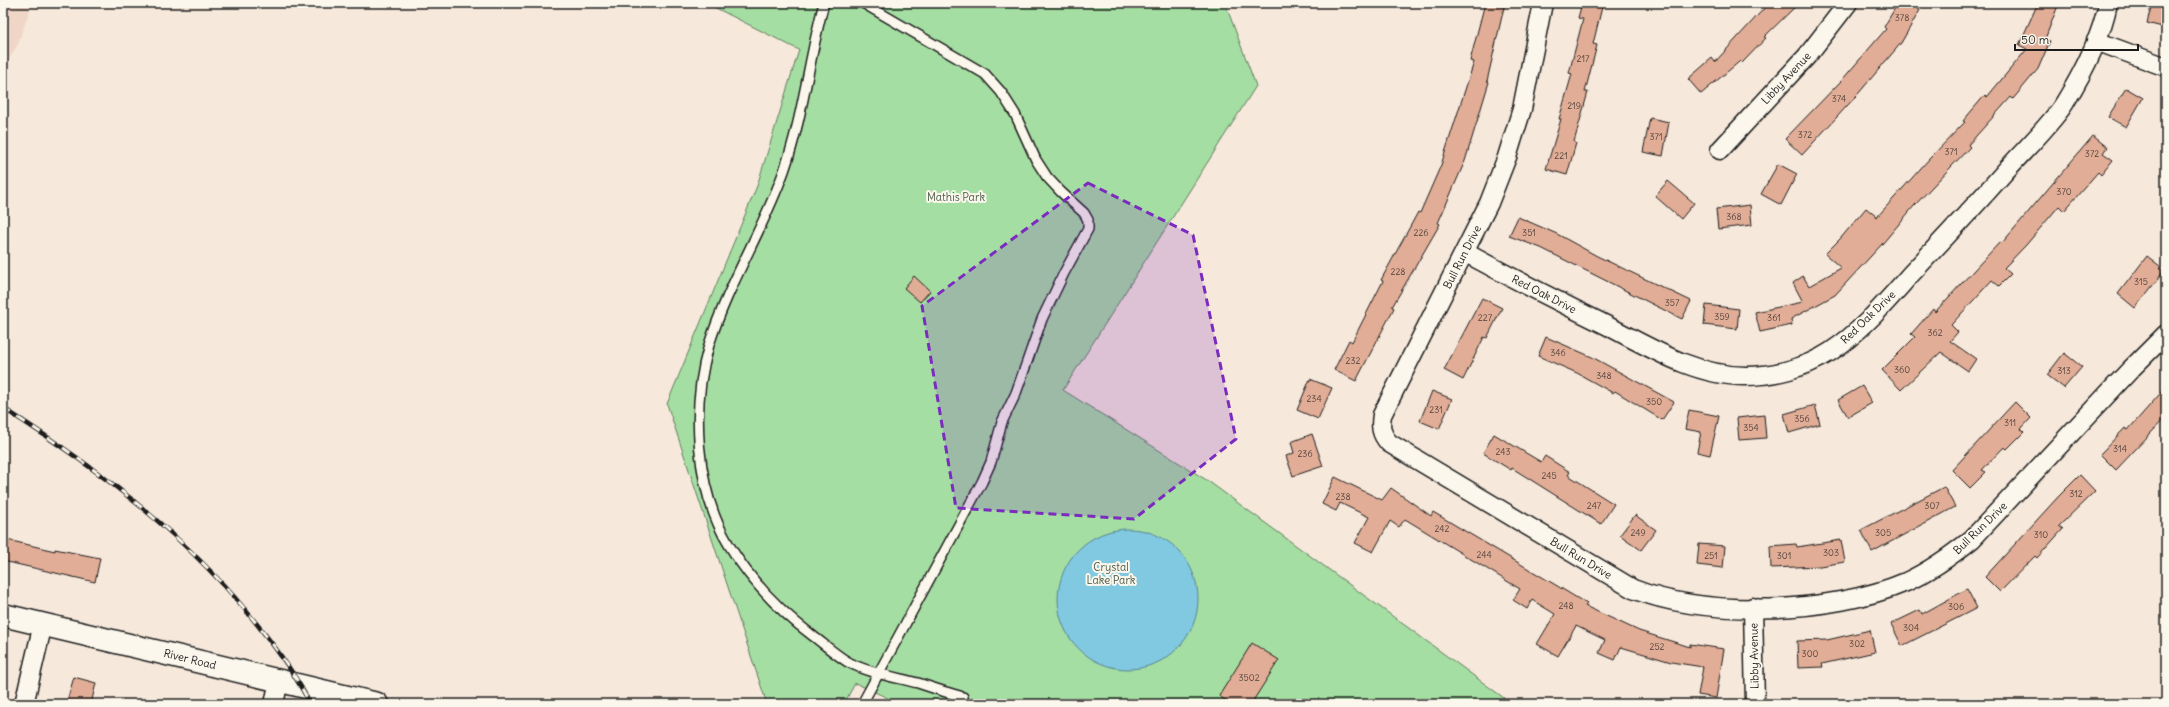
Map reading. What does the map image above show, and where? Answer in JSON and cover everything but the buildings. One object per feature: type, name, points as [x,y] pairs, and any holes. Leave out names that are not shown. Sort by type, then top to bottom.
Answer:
[{"type":"street","name":"Bull Run Drive","points":[[1543,3],[1530,76],[1508,157],[1466,253],[1382,415],[1380,425],[1383,435],[1389,443],[1633,589],[1657,598],[1684,604],[1720,608],[1797,606],[1845,599],[1877,592],[1906,582],[1948,558],[1972,539],[2131,369],[2166,334]]},
{"type":"street","name":"Libby Avenue","points":[[1720,150],[1807,56],[1848,3]]},
{"type":"street","name":"Red Oak Drive","points":[[1466,253],[1538,291],[1687,364],[1721,374],[1744,376],[1767,375],[1790,370],[1829,353],[1848,339],[1894,292],[2062,106],[2084,70],[2096,41],[2108,3]]},
{"type":"street","points":[[2096,41],[2166,67]]},
{"type":"street","name":"Libby Avenue","points":[[1753,607],[1755,704]]},
{"type":"street","name":"River Road","points":[[3,615],[377,704]]},
{"type":"street","points":[[24,704],[43,624]]},
{"type":"street","points":[[274,704],[279,680]]},
{"type":"lane","points":[[824,3],[815,34],[795,137],[770,207],[731,288],[709,344],[700,382],[698,422],[700,451],[708,495],[718,523],[728,544],[743,567],[778,606],[802,628],[848,662],[879,673],[963,697]]},
{"type":"lane","points":[[862,704],[982,482],[991,462],[1002,422],[1016,393],[1042,319],[1064,273],[1088,229],[1088,220],[1084,212],[1061,192],[1047,177],[1036,160],[1015,114],[1001,92],[985,74],[863,3]]},
{"type":"highlighted area","points":[[1088,183],[1193,235],[1236,439],[1134,519],[956,508],[922,306]]},
{"type":"shaded area","points":[[3,3],[32,3],[18,44],[3,69]]},
{"type":"green space","name":"Mathis Park","points":[[706,3],[1225,3],[1256,86],[1063,390],[1208,481],[1504,698],[1500,704],[887,704],[890,699],[855,683],[844,704],[767,704],[667,404],[757,186],[799,50]]},
{"type":"water","points":[[1135,529],[1155,534],[1178,549],[1193,572],[1197,585],[1197,613],[1193,626],[1178,649],[1155,664],[1142,668],[1121,669],[1101,664],[1078,649],[1063,626],[1059,613],[1058,592],[1063,572],[1078,549],[1101,534],[1114,530]]},
{"type":"railway","points":[[3,408],[74,455],[108,481],[141,507],[204,564],[233,595],[281,655],[310,704]]},
{"type":"park label","name":"Crystal Lake Park","points":[[1111,573]]}]
